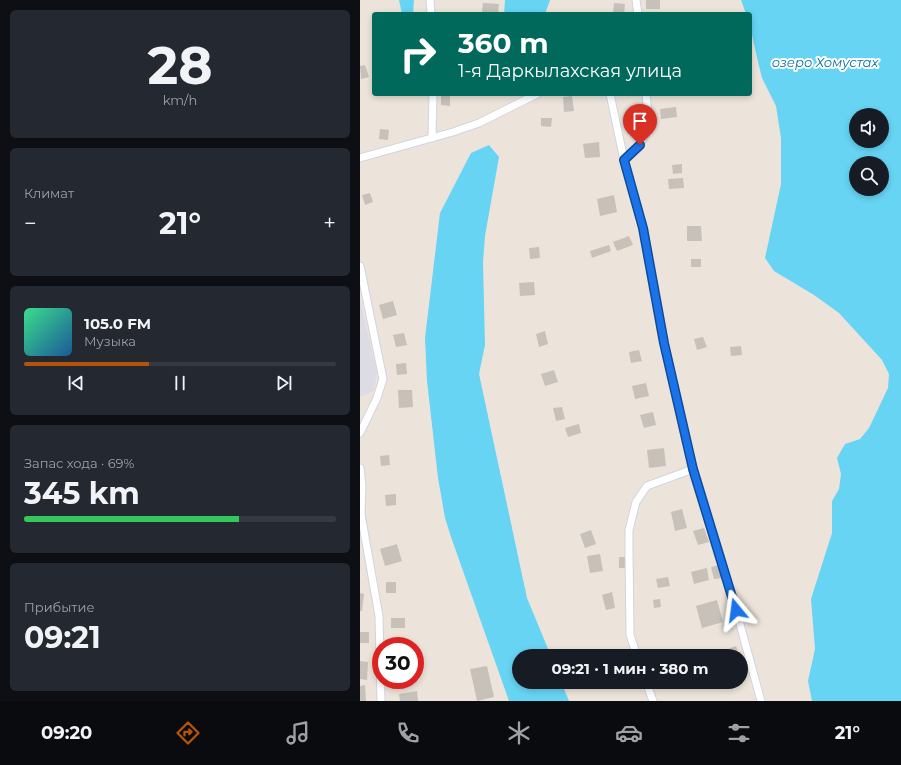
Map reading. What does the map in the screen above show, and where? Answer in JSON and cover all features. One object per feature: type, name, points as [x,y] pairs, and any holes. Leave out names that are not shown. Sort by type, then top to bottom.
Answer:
[{"type":"street","points":[[430,0],[431,12]]},
{"type":"street","points":[[636,0],[638,12]]},
{"type":"street","points":[[432,138],[433,96]]},
{"type":"street","points":[[360,158],[479,123],[533,96]]},
{"type":"street","points":[[610,96],[624,160],[643,228],[664,343],[693,469],[732,595],[761,701]]},
{"type":"street","points":[[624,160],[640,145],[645,137],[649,116],[646,96]]},
{"type":"street","points":[[360,266],[383,379],[360,433]]},
{"type":"street","points":[[360,468],[362,486],[361,514],[379,616],[381,701]]},
{"type":"street","points":[[635,649],[630,635],[629,530],[636,502],[647,486],[693,469]]},
{"type":"street","points":[[649,689],[653,701]]},
{"type":"shaded area","points":[[360,299],[377,373],[374,391],[360,397]]},
{"type":"water","points":[[399,0],[414,0],[413,12],[402,12]]},
{"type":"water","points":[[505,0],[550,0],[546,12],[504,12]]},
{"type":"water","name":"озеро Хомустах","points":[[741,0],[901,0],[901,701],[812,701],[808,681],[815,649],[811,599],[832,533],[832,501],[839,489],[841,474],[837,458],[845,444],[860,439],[869,428],[888,388],[889,374],[882,360],[839,313],[814,295],[774,271],[765,258],[781,184],[781,138],[776,106],[762,78],[752,35],[752,12],[745,12]]},
{"type":"water","points":[[489,145],[499,157],[485,236],[483,262],[485,345],[479,374],[527,598],[548,649],[512,649],[512,689],[564,689],[569,701],[509,701],[445,518],[438,478],[427,381],[425,338],[440,213],[471,153]]},
{"type":"building","points":[[646,0],[660,0],[660,9],[646,9]]},
{"type":"building","points":[[483,3],[499,4],[498,12],[482,12]]},
{"type":"building","points":[[614,3],[625,4],[624,12],[613,12]]},
{"type":"building","points":[[365,65],[369,77],[361,79],[360,66]]},
{"type":"building","points":[[441,96],[450,96],[450,106],[441,105]]},
{"type":"building","points":[[572,96],[574,111],[564,112],[563,97]]},
{"type":"building","points":[[676,107],[677,117],[661,119],[660,109]]},
{"type":"building","points":[[541,118],[552,118],[551,127],[541,126]]},
{"type":"building","points":[[380,129],[389,130],[388,140],[379,139]]},
{"type":"building","points":[[599,142],[600,157],[585,158],[583,144]]},
{"type":"building","points":[[682,164],[682,173],[673,174],[672,165]]},
{"type":"building","points":[[683,178],[684,188],[669,189],[668,179]]},
{"type":"building","points":[[370,193],[373,202],[365,205],[362,195]]},
{"type":"building","points":[[614,195],[617,212],[600,216],[597,199]]},
{"type":"building","points":[[687,226],[701,226],[702,241],[687,241]]},
{"type":"building","points":[[629,236],[633,245],[617,251],[613,242]]},
{"type":"building","points":[[609,245],[611,251],[592,258],[590,251]]},
{"type":"building","points":[[539,247],[540,258],[530,259],[529,248]]},
{"type":"building","points":[[691,259],[701,259],[701,267],[691,267]]},
{"type":"building","points":[[534,282],[535,295],[520,296],[519,283]]},
{"type":"building","points":[[393,301],[397,315],[383,319],[379,305]]},
{"type":"building","points":[[545,331],[548,344],[539,347],[536,334]]},
{"type":"building","points":[[404,333],[407,345],[396,347],[393,335]]},
{"type":"building","points":[[703,337],[707,347],[697,350],[694,339]]},
{"type":"building","points":[[741,346],[742,355],[731,356],[730,347]]},
{"type":"building","points":[[639,350],[642,361],[631,363],[629,352]]},
{"type":"building","points":[[406,363],[407,374],[397,375],[396,364]]},
{"type":"building","points":[[554,370],[558,382],[545,386],[541,374]]},
{"type":"building","points":[[646,383],[649,396],[635,399],[632,386]]},
{"type":"building","points":[[398,390],[412,390],[413,407],[399,408]]},
{"type":"building","points":[[562,407],[565,419],[556,421],[553,408]]},
{"type":"building","points":[[653,412],[656,425],[644,428],[640,415]]},
{"type":"building","points":[[579,424],[581,433],[568,437],[565,428]]},
{"type":"building","points":[[664,448],[666,466],[649,468],[647,450]]},
{"type":"building","points":[[389,455],[390,465],[381,466],[380,456]]},
{"type":"building","points":[[396,494],[396,505],[386,506],[385,495]]},
{"type":"building","points":[[682,509],[687,528],[675,531],[671,512]]},
{"type":"building","points":[[704,528],[709,542],[698,545],[693,531]]},
{"type":"building","points":[[591,530],[596,544],[585,548],[580,534]]},
{"type":"building","points":[[397,544],[402,561],[385,566],[380,549]]},
{"type":"building","points":[[600,554],[603,571],[590,573],[587,556]]},
{"type":"building","points":[[619,557],[626,557],[626,568],[619,568]]},
{"type":"building","points":[[719,565],[722,578],[714,579],[711,567]]},
{"type":"building","points":[[707,568],[709,580],[694,584],[691,572]]},
{"type":"building","points":[[668,577],[670,586],[658,588],[656,579]]},
{"type":"building","points":[[386,582],[396,582],[396,593],[386,593]]},
{"type":"building","points":[[612,592],[615,608],[606,610],[602,595]]},
{"type":"building","points":[[360,593],[364,594],[362,611],[360,611]]},
{"type":"building","points":[[660,599],[661,607],[654,608],[653,600]]},
{"type":"building","points":[[717,600],[723,622],[702,628],[696,606]]},
{"type":"building","points":[[391,618],[405,618],[405,628],[391,628]]},
{"type":"building","points":[[360,632],[369,632],[369,643],[360,643]]},
{"type":"building","points":[[736,646],[737,649],[728,649]]},
{"type":"building","points":[[360,661],[368,662],[367,680],[360,679]]},
{"type":"building","points":[[487,666],[494,697],[477,701],[470,669]]},
{"type":"building","points":[[365,685],[366,701],[360,701],[360,686]]},
{"type":"building","points":[[417,691],[418,701],[400,701],[399,694]]},
{"type":"route","points":[[640,145],[624,160],[643,228],[664,343],[693,469],[736,610]]}]
